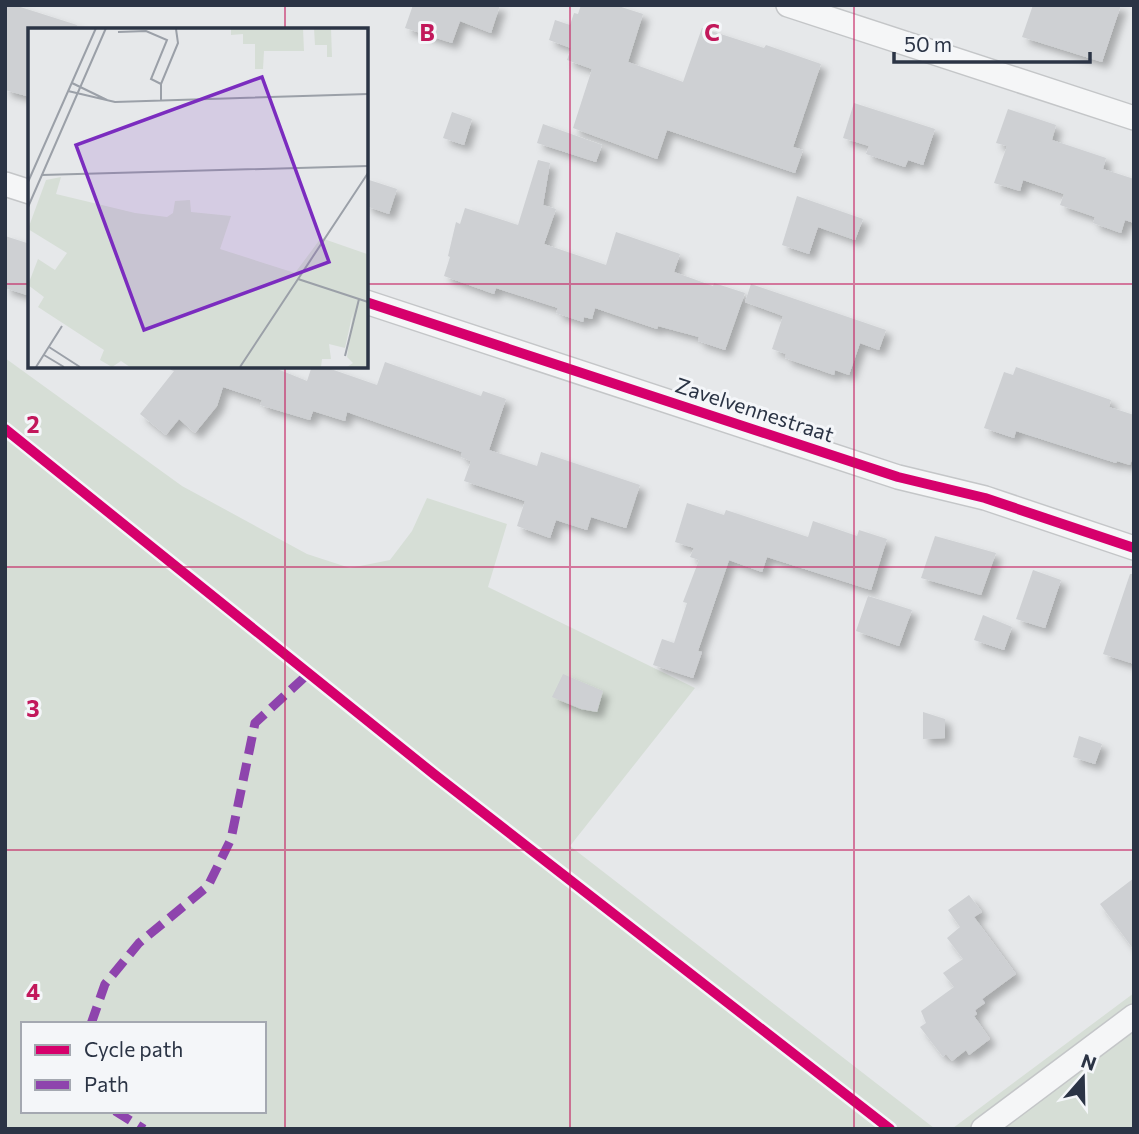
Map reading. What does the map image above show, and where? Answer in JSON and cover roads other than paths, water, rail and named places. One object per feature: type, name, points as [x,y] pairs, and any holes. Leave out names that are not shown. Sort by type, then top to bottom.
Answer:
[{"type":"street","points":[[788,5],[1134,118]]},
{"type":"street","points":[[5,184],[28,191]]},
{"type":"street","name":"Zavelvennestraat","points":[[368,303],[898,477],[985,498],[1134,548]]},
{"type":"street","points":[[984,1129],[1134,1016]]}]
